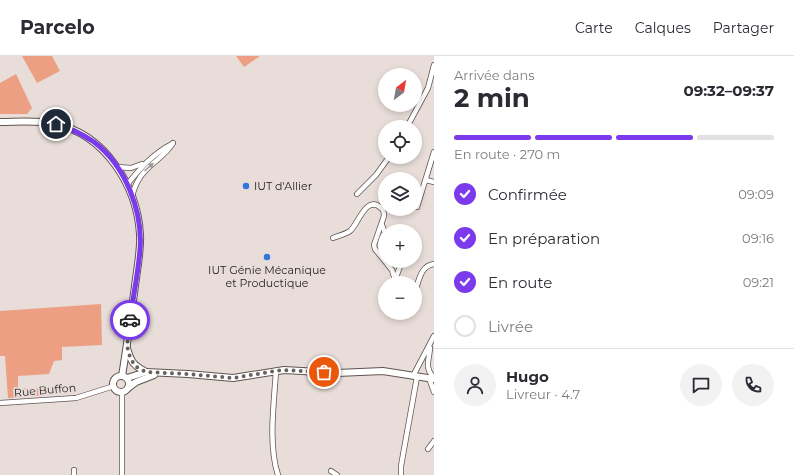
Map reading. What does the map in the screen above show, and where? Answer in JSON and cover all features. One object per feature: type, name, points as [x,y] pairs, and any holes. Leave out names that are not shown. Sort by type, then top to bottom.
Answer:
[{"type":"main road","points":[[0,122],[44,122],[67,128],[85,136],[102,149],[117,167],[127,185],[132,196],[140,234],[140,250],[124,377],[129,383],[128,388]]},
{"type":"main road","points":[[127,346],[130,357],[135,366],[146,372]]},
{"type":"main road","points":[[161,373],[136,382],[122,392],[118,391],[114,386],[115,379],[146,372],[188,374],[233,378],[276,371],[337,373],[382,371],[415,377],[432,378]]},
{"type":"street","points":[[411,120],[428,88],[434,65]]},
{"type":"street","points":[[127,185],[144,164],[164,148],[173,143],[167,153],[146,169],[137,182],[132,196]]},
{"type":"street","points":[[422,192],[434,152]]},
{"type":"street","points":[[117,167],[131,168],[144,164]]},
{"type":"street","points":[[357,194],[376,175],[384,164]]},
{"type":"street","points":[[426,180],[434,182]]},
{"type":"street","points":[[333,238],[351,230],[363,211],[371,205],[378,206],[384,211],[382,224]]},
{"type":"street","points":[[378,234],[374,249],[392,270],[393,276]]},
{"type":"street","points":[[420,276],[422,271],[427,266],[434,264]]},
{"type":"street","points":[[401,475],[401,466],[415,377],[434,336]]},
{"type":"street","points":[[431,344],[427,364],[428,372],[432,378],[434,392]]},
{"type":"street","points":[[276,371],[272,449],[278,475]]},
{"type":"street","name":"Rue Buffon","points":[[0,403],[76,398],[114,386]]},
{"type":"street","points":[[122,392],[122,475]]},
{"type":"street","points":[[428,449],[434,441]]},
{"type":"street","points":[[331,471],[337,475]]},
{"type":"shaded area","points":[[22,56],[52,56],[60,71],[37,83]]},
{"type":"shaded area","points":[[236,56],[260,56],[244,67]]},
{"type":"shaded area","points":[[16,74],[32,108],[27,114],[0,114],[0,83]]},
{"type":"shaded area","points":[[101,304],[102,345],[62,347],[62,360],[54,361],[49,374],[18,376],[18,388],[44,389],[44,395],[8,398],[5,356],[0,356],[0,311]]},
{"type":"way so far","points":[[130,320],[127,346],[130,357],[135,366],[146,372],[233,378],[282,370],[324,372]]},
{"type":"place","name":"IUT d'Allier","points":[[246,186]]},
{"type":"place","name":"IUT Génie Mécanique et Productique","points":[[267,257]]},
{"type":"route","points":[[56,124],[76,131],[102,149],[117,167],[132,196],[138,218],[140,250],[130,320]]}]
